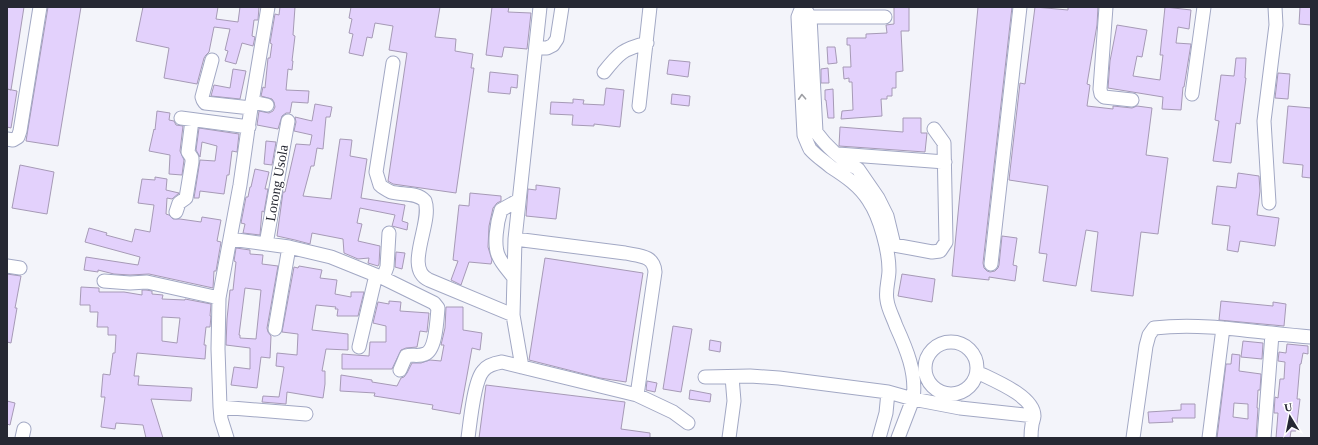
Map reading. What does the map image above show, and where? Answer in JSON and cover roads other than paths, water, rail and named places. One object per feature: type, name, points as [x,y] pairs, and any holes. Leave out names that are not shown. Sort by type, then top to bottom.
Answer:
[{"type":"street","points":[[7,139],[13,140],[18,137],[20,131],[40,7]]},
{"type":"street","points":[[227,438],[221,419],[220,408],[218,349],[219,298],[240,186],[268,7]]},
{"type":"street","points":[[522,368],[513,315],[515,238],[540,7]]},
{"type":"street","points":[[536,48],[553,46],[557,39],[562,7]]},
{"type":"street","points":[[639,106],[650,7]]},
{"type":"street","points":[[991,264],[1020,7]]},
{"type":"street","points":[[1106,7],[1100,89],[1101,94],[1104,97],[1132,100]]},
{"type":"street","points":[[1192,94],[1204,7]]},
{"type":"street","points":[[1269,203],[1264,121],[1276,25],[1275,7]]},
{"type":"street","points":[[885,17],[803,12],[810,149],[820,159],[857,186],[870,201],[883,231],[888,257],[889,278],[886,291],[887,300],[890,312],[909,356],[914,393],[898,438]]},
{"type":"street","points":[[604,72],[623,51],[647,43]]},
{"type":"street","points":[[212,60],[202,97],[205,103],[267,105]]},
{"type":"street","points":[[393,63],[376,172],[380,186],[391,192],[419,196],[425,201],[427,211],[418,263],[419,273],[423,278],[513,315]]},
{"type":"street","points":[[176,212],[179,203],[186,198],[191,170],[192,158],[188,152],[186,119],[249,127]]},
{"type":"street","name":"Lorong Usola","points":[[266,244],[288,122]]},
{"type":"street","points":[[810,134],[858,169],[878,198],[887,216],[894,245],[932,252],[940,251],[946,242],[944,143],[934,129]]},
{"type":"street","points":[[838,154],[945,162]]},
{"type":"street","points":[[514,278],[499,258],[496,250],[496,241],[501,210],[519,200]]},
{"type":"street","points":[[359,346],[379,277],[387,267],[389,233]]},
{"type":"street","points":[[515,238],[640,256],[651,260],[654,264],[655,272],[637,395]]},
{"type":"street","points":[[230,239],[289,247],[331,257],[379,277],[434,303],[438,308],[431,349],[429,352],[419,356],[411,354],[406,356],[400,370]]},
{"type":"street","points":[[274,329],[289,247]]},
{"type":"street","points":[[104,282],[147,282],[219,298]]},
{"type":"street","points":[[1133,438],[1146,346],[1149,335],[1154,328],[1172,326],[1223,328],[1311,337]]},
{"type":"street","points":[[1209,438],[1223,328]]},
{"type":"street","points":[[1264,438],[1272,334]]},
{"type":"street","points":[[950,342],[959,343],[973,354],[977,363],[977,372],[974,380],[968,388],[961,392],[947,394],[935,389],[929,382],[925,373],[925,364],[928,356],[934,348],[941,344],[950,342]]},
{"type":"street","points":[[468,438],[478,380],[483,370],[496,363],[502,362],[637,395],[673,412],[688,423]]},
{"type":"street","points":[[977,372],[1012,389],[1021,395],[1031,407],[1034,416],[1031,438]]},
{"type":"street","points":[[705,377],[750,376],[779,378],[888,392],[960,408],[1034,416]]},
{"type":"street","points":[[729,438],[734,401],[732,377]]},
{"type":"street","points":[[879,438],[886,413],[888,392]]},
{"type":"street","points":[[220,408],[306,414]]}]
